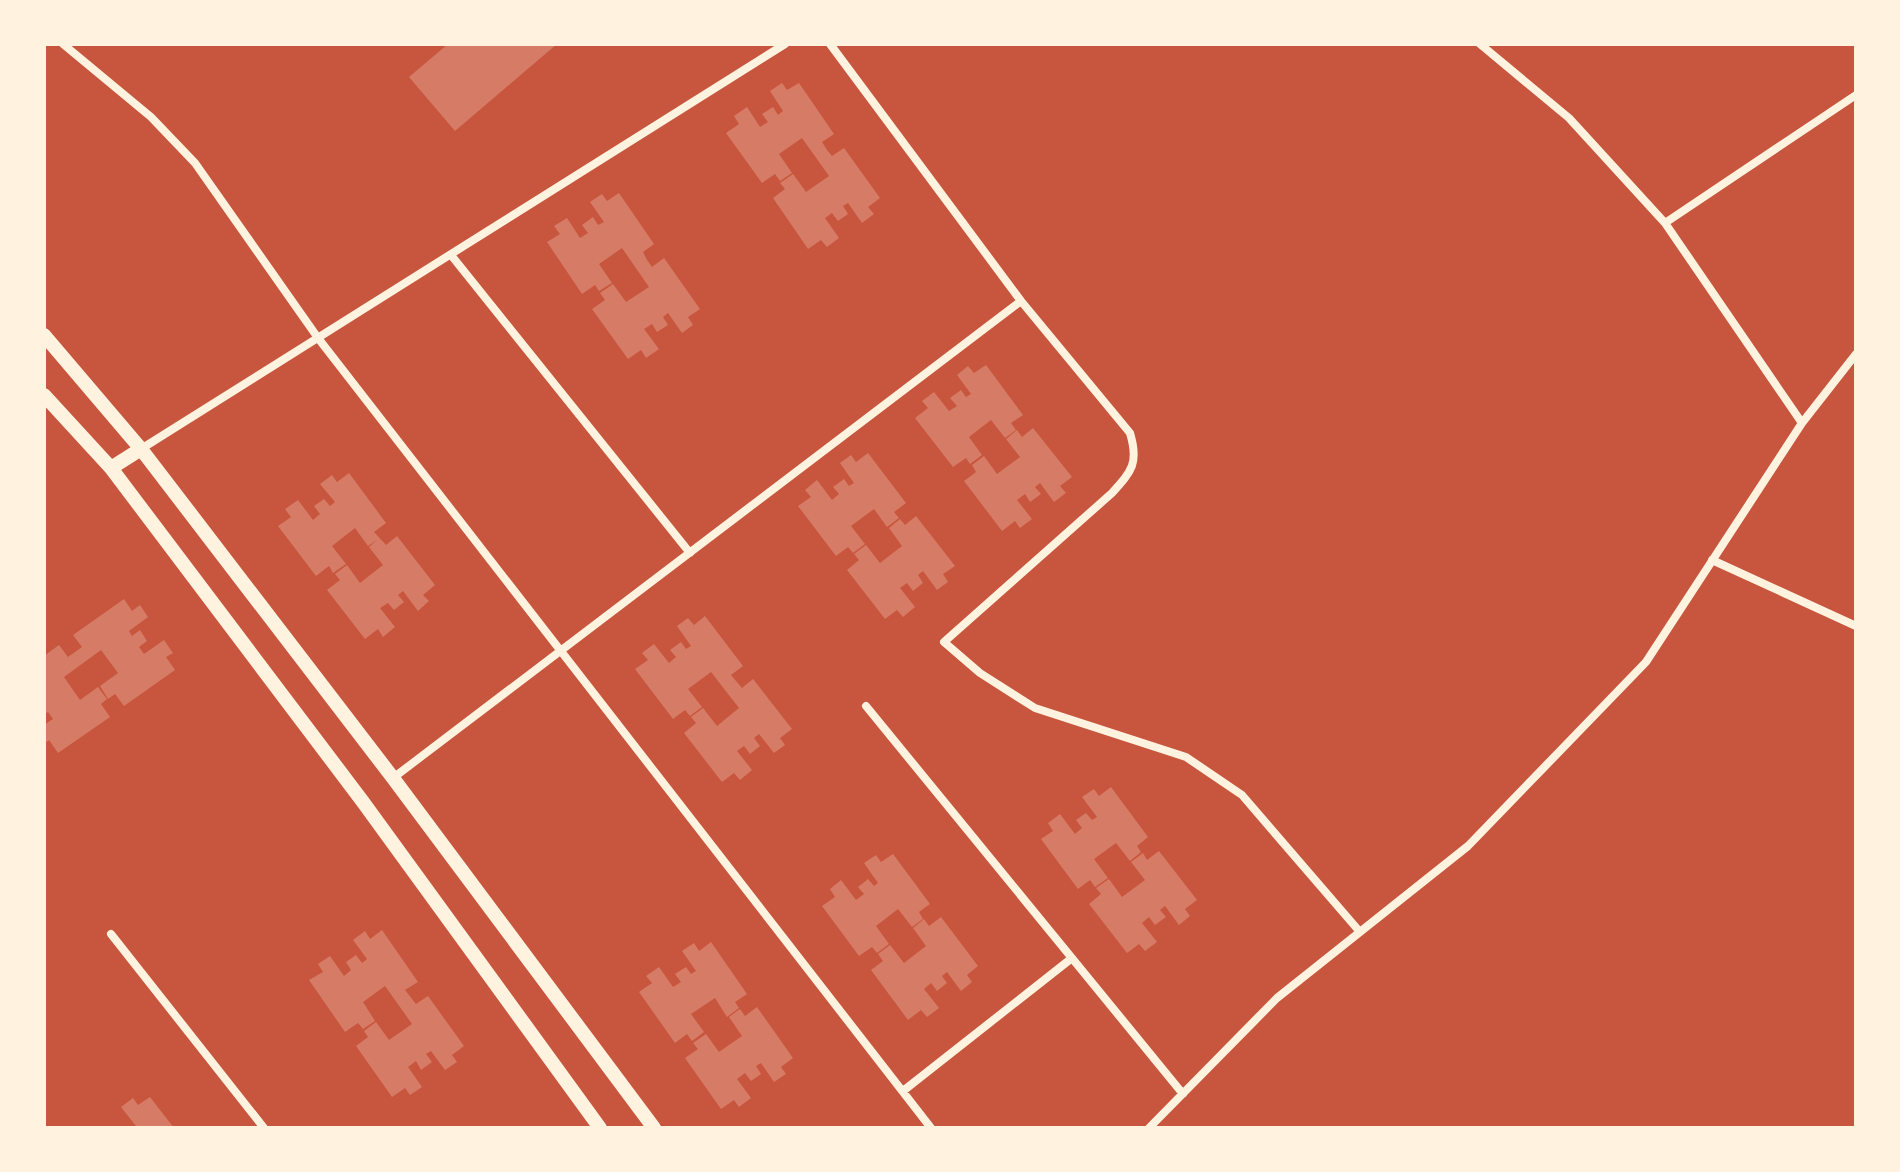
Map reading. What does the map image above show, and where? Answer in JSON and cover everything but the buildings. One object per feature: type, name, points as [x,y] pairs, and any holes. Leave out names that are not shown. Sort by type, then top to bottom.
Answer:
[{"type":"street","points":[[63,44],[151,117],[195,163],[318,338],[931,1128]]},
{"type":"street","points":[[111,468],[785,44]]},
{"type":"street","points":[[830,44],[1021,301],[1130,433],[1136,452],[1131,472],[1112,493],[944,642],[980,673],[1035,708],[1186,757],[1242,795],[1360,932]]},
{"type":"street","points":[[1480,44],[1569,118],[1665,223],[1802,423]]},
{"type":"street","points":[[1665,223],[1856,95]]},
{"type":"street","points":[[451,255],[690,553]]},
{"type":"street","points":[[393,778],[1021,301]]},
{"type":"street","points":[[44,335],[141,449],[393,778],[654,1128]]},
{"type":"street","points":[[1149,1128],[1277,998],[1468,846],[1646,662],[1802,423],[1856,354]]},
{"type":"street","points":[[44,395],[111,468],[363,802],[600,1128]]},
{"type":"street","points":[[1712,560],[1856,626]]},
{"type":"street","points":[[866,706],[1183,1094]]},
{"type":"street","points":[[111,934],[264,1128]]},
{"type":"street","points":[[903,1091],[1072,958]]}]
